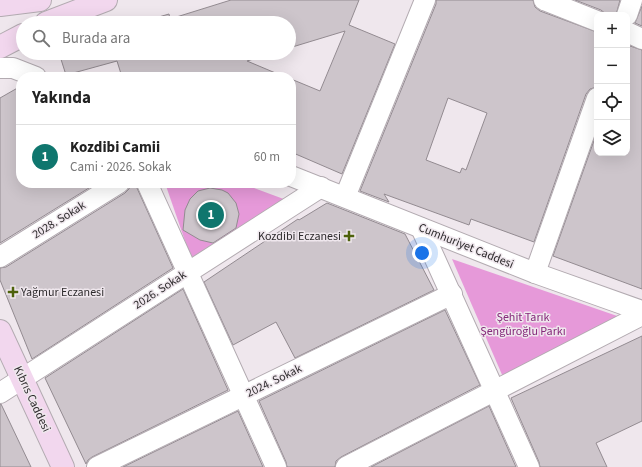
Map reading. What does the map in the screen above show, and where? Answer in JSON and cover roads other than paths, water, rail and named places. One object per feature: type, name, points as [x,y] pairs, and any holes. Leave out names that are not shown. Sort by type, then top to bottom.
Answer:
[{"type":"main road","points":[[0,5],[40,0]]},
{"type":"main road","points":[[64,16],[106,0]]},
{"type":"main road","points":[[0,47],[16,39]]},
{"type":"main road","name":"Kıbrıs Caddesi","points":[[0,331],[11,386],[63,467]]},
{"type":"main road","name":"Kıbrıs Caddesi","points":[[0,362],[46,467]]},
{"type":"street","points":[[345,197],[425,0]]},
{"type":"street","points":[[544,0],[594,20]]},
{"type":"street","points":[[627,12],[632,0]]},
{"type":"street","points":[[630,33],[642,39]]},
{"type":"street","points":[[0,68],[13,68],[23,72]]},
{"type":"street","points":[[535,274],[594,107]]},
{"type":"street","name":"Cumhuriyet Caddesi","points":[[296,178],[535,274],[642,311]]},
{"type":"street","name":"2026. Sokak","points":[[11,386],[321,187]]},
{"type":"street","name":"2028. Sokak","points":[[0,258],[111,188]]},
{"type":"street","points":[[150,188],[276,467]]},
{"type":"street","points":[[421,228],[529,467]]},
{"type":"street","name":"2024. Sokak","points":[[97,467],[452,294]]},
{"type":"street","points":[[346,467],[642,315]]},
{"type":"place","name":"Kozdibi Camii","points":[[211,215]]},
{"type":"place","name":"Kozdibi Eczanesi","points":[[349,236]]},
{"type":"place","name":"Yağmur Eczanesi","points":[[13,292]]},
{"type":"park label","name":"Şehit Tarık Şengüroğlu Parkı","points":[[523,324]]}]
